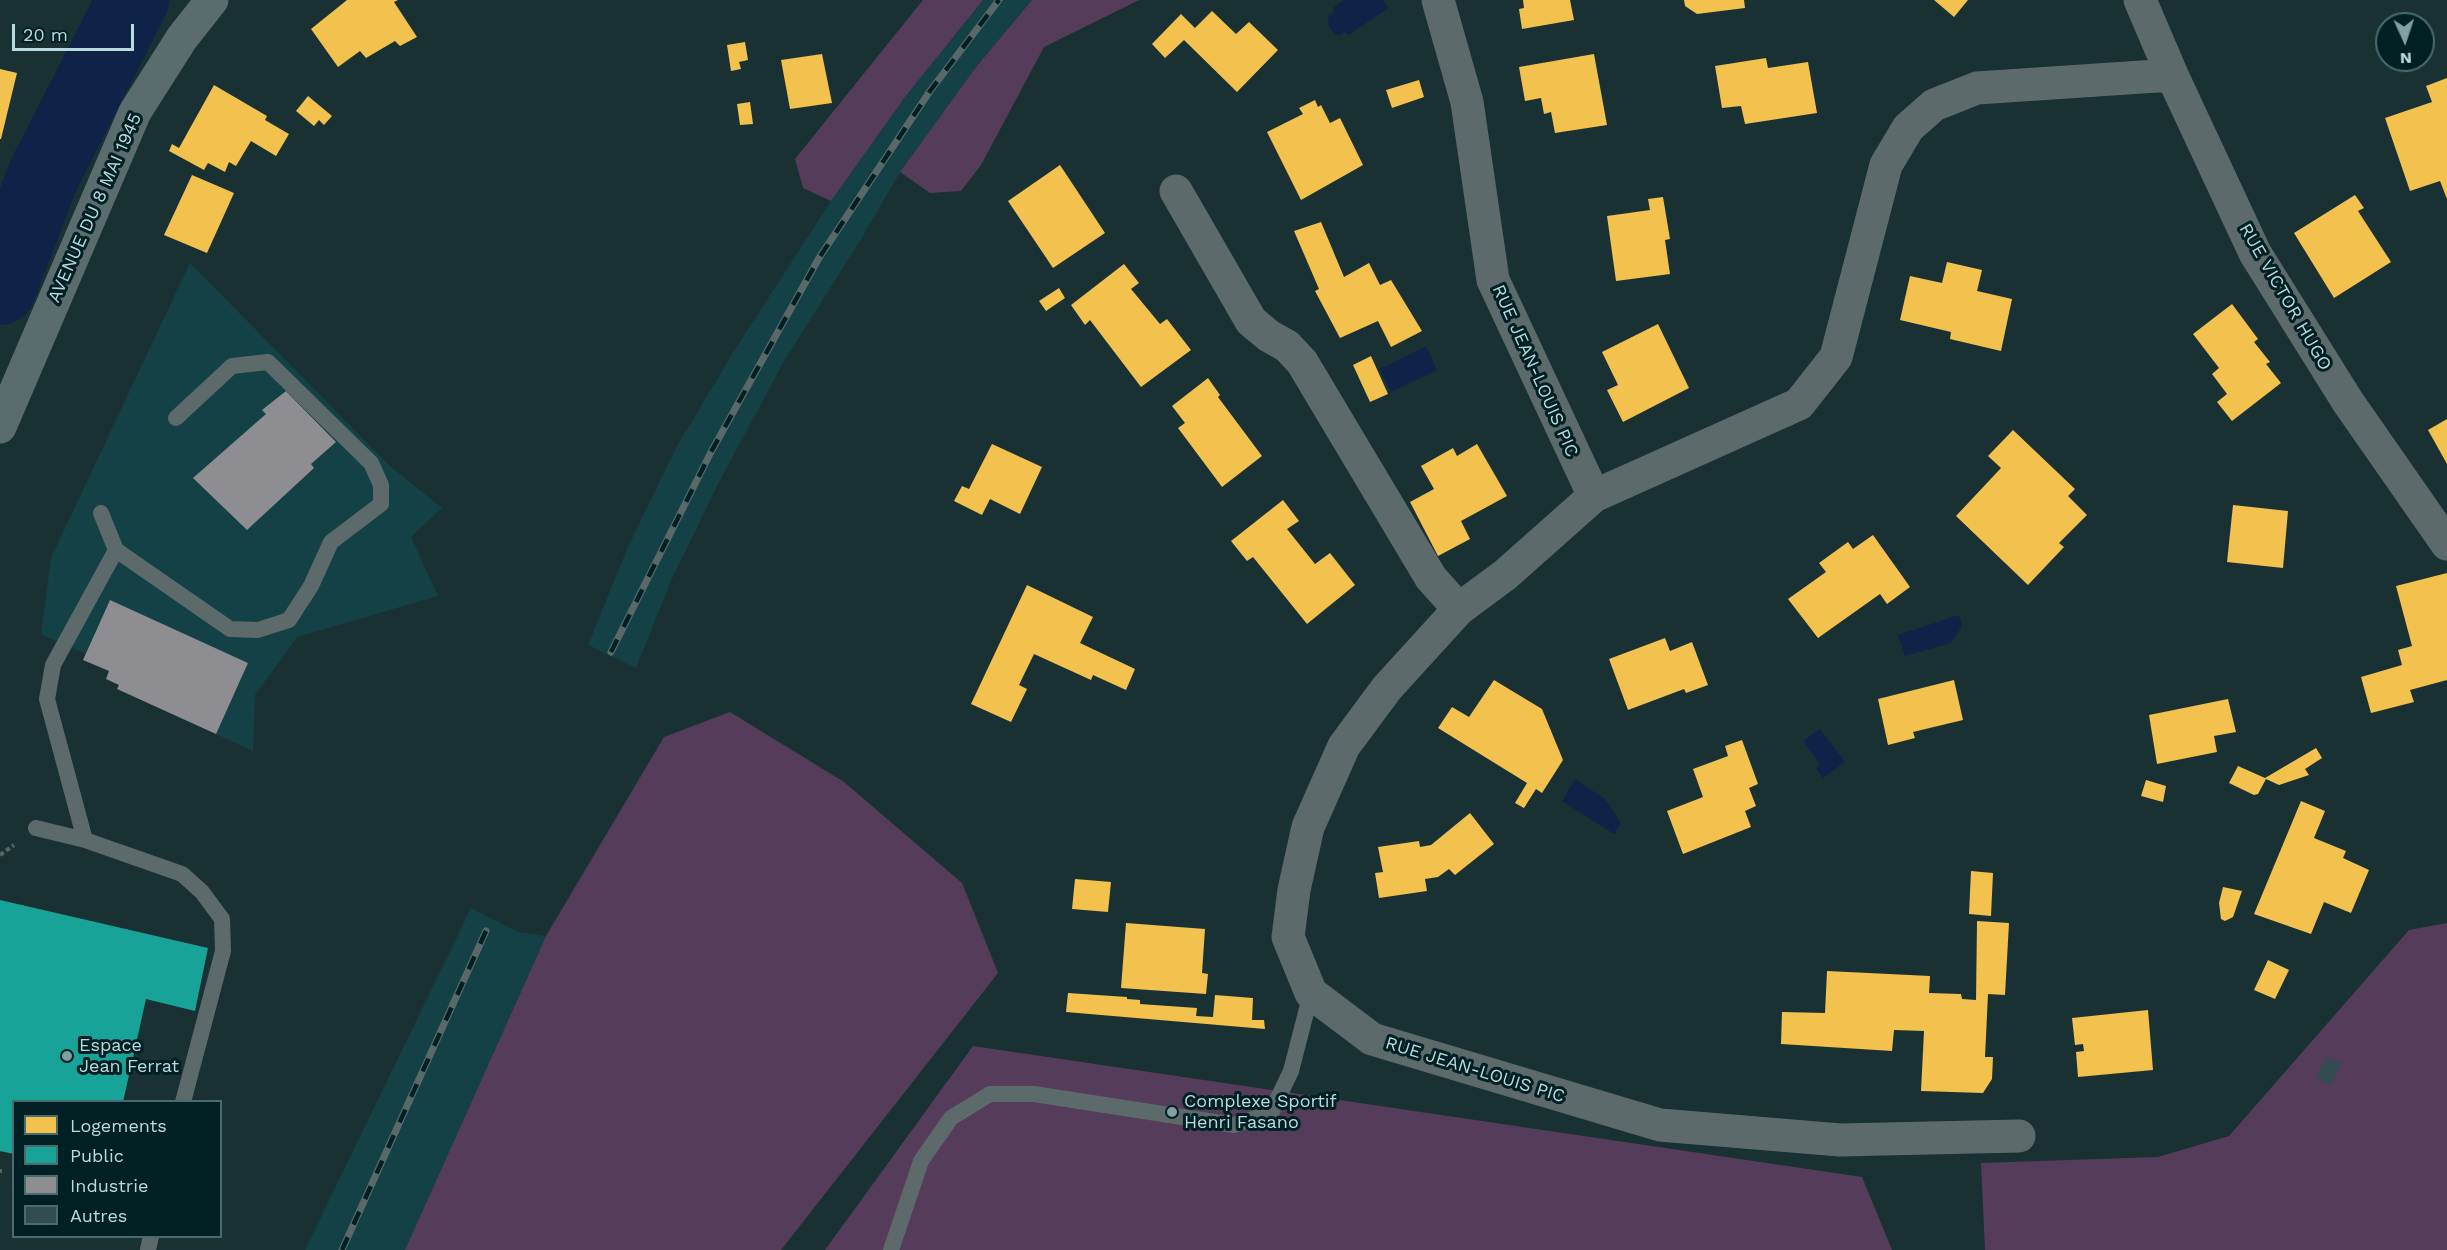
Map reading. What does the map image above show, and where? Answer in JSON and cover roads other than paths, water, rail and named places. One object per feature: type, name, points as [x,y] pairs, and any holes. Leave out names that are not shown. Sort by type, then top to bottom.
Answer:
[{"type":"main road","name":"AVENUE DU 8 MAI 1945","points":[[0,427],[135,112],[182,38],[212,0]]},
{"type":"street","name":"RUE JEAN-LOUIS PIC","points":[[1438,0],[1467,102],[1493,280],[1594,496]]},
{"type":"street","name":"RUE VICTOR HUGO","points":[[2140,0],[2172,75],[2255,253],[2348,402],[2447,544]]},
{"type":"street","points":[[1311,993],[1288,937],[1294,890],[1308,827],[1344,746],[1387,688],[1459,609],[1505,575],[1594,496],[1799,404],[1836,357],[1886,165],[1908,128],[1934,105],[1977,88],[2172,75]]},
{"type":"street","points":[[1176,191],[1251,321],[1269,336],[1287,346],[1302,362],[1431,578],[1459,609]]},
{"type":"street","name":"RUE JEAN-LOUIS PIC","points":[[1311,993],[1372,1039],[1660,1125],[1840,1140],[2019,1136]]},
{"type":"lane","points":[[101,513],[116,550],[230,628],[258,630],[289,620],[311,586],[331,542],[381,504],[381,485],[371,463],[268,362],[232,366],[176,418]]},
{"type":"lane","points":[[86,840],[47,699],[53,665],[116,550]]},
{"type":"lane","points":[[36,828],[86,840],[182,874],[202,892],[222,919],[223,951],[183,1100]]},
{"type":"lane","points":[[891,1250],[921,1161],[951,1118],[990,1094],[1034,1094],[1234,1125],[1271,1113],[1291,1071],[1311,993]]},
{"type":"water","points":[[1344,0],[1383,0],[1388,8],[1349,35],[1345,32],[1340,35],[1335,34],[1329,27],[1328,16],[1334,12],[1333,8]]},
{"type":"water","points":[[1426,346],[1437,370],[1391,392],[1380,369]]},
{"type":"water","points":[[1959,615],[1962,626],[1951,643],[1905,656],[1898,635]]},
{"type":"water","points":[[1820,729],[1845,762],[1823,778],[1816,768],[1820,764],[1803,741]]},
{"type":"water","points":[[1575,779],[1605,799],[1621,823],[1614,834],[1562,801]]},
{"type":"waterway","points":[[0,289],[44,174],[133,0]]},
{"type":"railway","points":[[611,652],[711,452],[819,258],[930,91],[999,0]]},
{"type":"railway","points":[[342,1250],[486,931]]},
{"type":"place","name":"Espace Jean Ferrat","points":[[67,1056]]},
{"type":"place","name":"Complexe Sportif Henri Fasano","points":[[1172,1112]]}]
